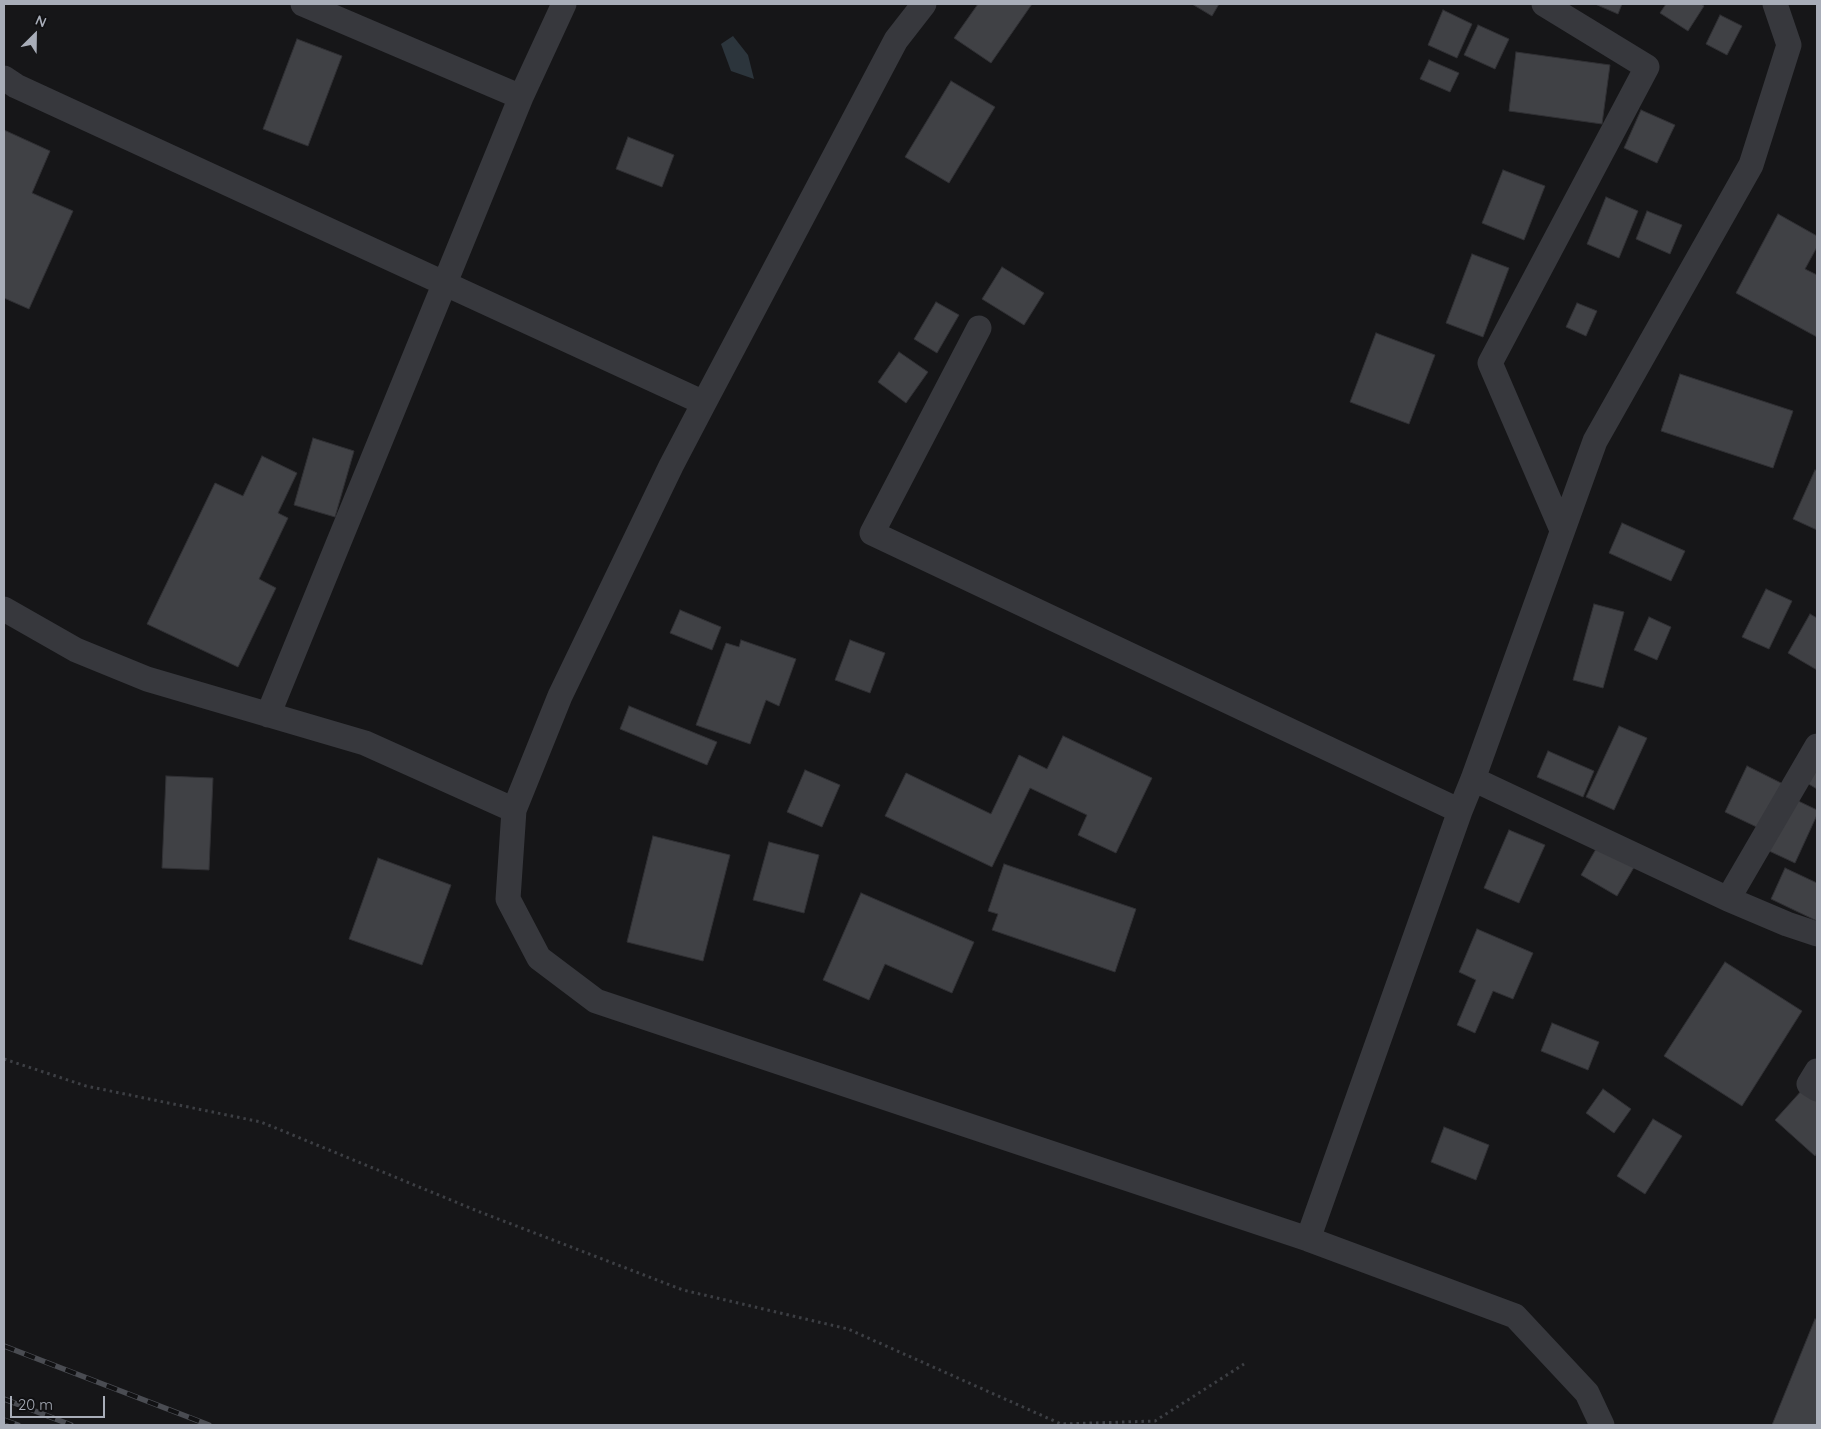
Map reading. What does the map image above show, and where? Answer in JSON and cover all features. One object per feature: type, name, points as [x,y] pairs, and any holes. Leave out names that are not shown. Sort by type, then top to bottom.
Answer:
[{"type":"street","points":[[303,4],[522,96]]},
{"type":"street","points":[[268,715],[522,96],[564,4]]},
{"type":"street","points":[[924,4],[896,40],[704,403],[671,466],[560,696],[514,810],[508,899],[539,958],[596,1001],[1308,1239],[1515,1316],[1587,1393],[1602,1425]]},
{"type":"street","points":[[1544,4],[1647,68],[1490,363],[1562,530]]},
{"type":"street","points":[[1308,1239],[1460,810],[1473,779],[1595,441],[1751,165],[1790,45],[1775,4]]},
{"type":"street","points":[[4,78],[16,86],[704,403]]},
{"type":"street","points":[[979,328],[872,533],[1460,810]]},
{"type":"street","points":[[4,609],[76,650],[147,679],[365,743],[514,810]]},
{"type":"street","points":[[1728,899],[1817,746]]},
{"type":"street","points":[[1473,779],[1728,899],[1787,924],[1817,934]]},
{"type":"street","points":[[1817,1071],[1809,1084],[1817,1089]]},
{"type":"path","points":[[4,1059],[86,1086],[261,1122],[480,1212],[683,1290],[848,1329],[1061,1424],[1155,1421],[1244,1364]]},
{"type":"shaded area","points":[[733,36],[748,55],[754,79],[731,71],[721,44]]},
{"type":"building","points":[[978,4],[1032,4],[991,63],[954,38]]},
{"type":"building","points":[[1192,4],[1219,4],[1212,16]]},
{"type":"building","points":[[1595,4],[1622,4],[1618,14]]},
{"type":"building","points":[[1666,4],[1701,4],[1704,6],[1688,31],[1660,13]]},
{"type":"building","points":[[1443,10],[1472,24],[1457,58],[1428,45]]},
{"type":"building","points":[[1720,15],[1742,26],[1727,55],[1706,44]]},
{"type":"building","points":[[1478,25],[1509,39],[1495,69],[1464,55]]},
{"type":"building","points":[[297,39],[342,56],[308,146],[263,129]]},
{"type":"building","points":[[1516,52],[1610,65],[1602,124],[1509,111]]},
{"type":"building","points":[[1429,60],[1459,73],[1450,92],[1420,79]]},
{"type":"building","points":[[951,81],[995,107],[949,183],[905,157]]},
{"type":"building","points":[[1641,110],[1675,125],[1657,163],[1624,148]]},
{"type":"building","points":[[4,130],[50,151],[32,193],[73,211],[29,309],[4,298]]},
{"type":"building","points":[[628,137],[674,155],[662,187],[616,169]]},
{"type":"building","points":[[1503,170],[1545,186],[1524,240],[1482,223]]},
{"type":"building","points":[[1606,197],[1638,211],[1619,258],[1587,244]]},
{"type":"building","points":[[1647,211],[1682,225],[1670,254],[1636,239]]},
{"type":"building","points":[[1778,214],[1817,236],[1817,247],[1805,269],[1817,275],[1817,337],[1736,293]]},
{"type":"building","points":[[1472,254],[1509,268],[1483,337],[1446,323]]},
{"type":"building","points":[[1002,267],[1044,293],[1024,325],[982,299]]},
{"type":"building","points":[[936,302],[959,315],[937,353],[914,339]]},
{"type":"building","points":[[1577,303],[1597,311],[1586,336],[1566,327]]},
{"type":"building","points":[[1376,333],[1435,355],[1409,424],[1350,402]]},
{"type":"building","points":[[899,352],[928,372],[906,403],[878,382]]},
{"type":"building","points":[[1680,374],[1793,411],[1773,468],[1661,431]]},
{"type":"building","points":[[313,438],[354,451],[335,517],[294,505]]},
{"type":"building","points":[[262,456],[297,473],[278,513],[288,518],[259,579],[276,588],[238,667],[147,624],[215,483],[243,496]]},
{"type":"building","points":[[1815,470],[1817,471],[1817,530],[1793,519]]},
{"type":"building","points":[[1622,523],[1685,551],[1671,581],[1609,553]]},
{"type":"building","points":[[1766,589],[1792,601],[1769,649],[1742,637]]},
{"type":"building","points":[[1594,604],[1624,612],[1603,688],[1573,680]]},
{"type":"building","points":[[680,610],[721,627],[712,650],[670,633]]},
{"type":"building","points":[[1810,614],[1817,618],[1817,670],[1788,653]]},
{"type":"building","points":[[1649,617],[1671,627],[1657,660],[1634,650]]},
{"type":"building","points":[[741,640],[796,659],[779,706],[766,700],[750,744],[696,725],[726,643],[739,647]]},
{"type":"building","points":[[850,640],[885,653],[870,693],[835,680]]},
{"type":"building","points":[[629,706],[717,742],[707,765],[620,729]]},
{"type":"building","points":[[1619,726],[1647,738],[1614,810],[1586,797]]},
{"type":"building","points":[[1063,736],[1152,778],[1116,853],[1078,835],[1087,815],[1030,788],[992,867],[885,816],[906,773],[991,814],[1019,755],[1047,769]]},
{"type":"building","points":[[1548,751],[1594,771],[1583,797],[1537,777]]},
{"type":"building","points":[[1817,764],[1817,789],[1807,783]]},
{"type":"building","points":[[1747,766],[1785,785],[1763,830],[1725,812]]},
{"type":"building","points":[[805,770],[840,785],[822,827],[787,812]]},
{"type":"building","points":[[166,776],[213,778],[209,870],[162,868]]},
{"type":"building","points":[[1792,798],[1817,810],[1817,815],[1795,863],[1767,850]]},
{"type":"building","points":[[1509,830],[1545,845],[1519,903],[1484,888]]},
{"type":"building","points":[[653,836],[730,855],[703,961],[627,942]]},
{"type":"building","points":[[769,842],[819,855],[804,913],[753,900]]},
{"type":"building","points":[[1600,842],[1636,864],[1617,896],[1581,875]]},
{"type":"building","points":[[378,858],[451,885],[422,965],[349,939]]},
{"type":"building","points":[[1004,864],[1136,909],[1115,972],[992,930],[998,914],[988,911]]},
{"type":"building","points":[[1785,868],[1817,883],[1817,921],[1771,899]]},
{"type":"building","points":[[861,893],[974,942],[952,993],[885,964],[869,1000],[823,980]]},
{"type":"building","points":[[1477,929],[1533,953],[1513,999],[1493,991],[1475,1033],[1457,1025],[1476,980],[1459,972]]},
{"type":"building","points":[[1725,962],[1802,1011],[1742,1106],[1664,1056]]},
{"type":"building","points":[[1552,1023],[1599,1042],[1588,1070],[1541,1051]]},
{"type":"building","points":[[1603,1089],[1631,1109],[1614,1133],[1586,1113]]},
{"type":"building","points":[[1803,1089],[1817,1102],[1817,1153],[1815,1156],[1775,1120]]},
{"type":"building","points":[[1653,1119],[1682,1136],[1645,1194],[1617,1176]]},
{"type":"building","points":[[1444,1127],[1489,1145],[1476,1180],[1431,1162]]},
{"type":"building","points":[[1815,1319],[1817,1320],[1817,1425],[1772,1425]]},
{"type":"railway","points":[[4,1346],[209,1425]]},
{"type":"railway","points":[[4,1399],[71,1425]]},
{"type":"railway","points":[[4,1420],[18,1425]]}]
